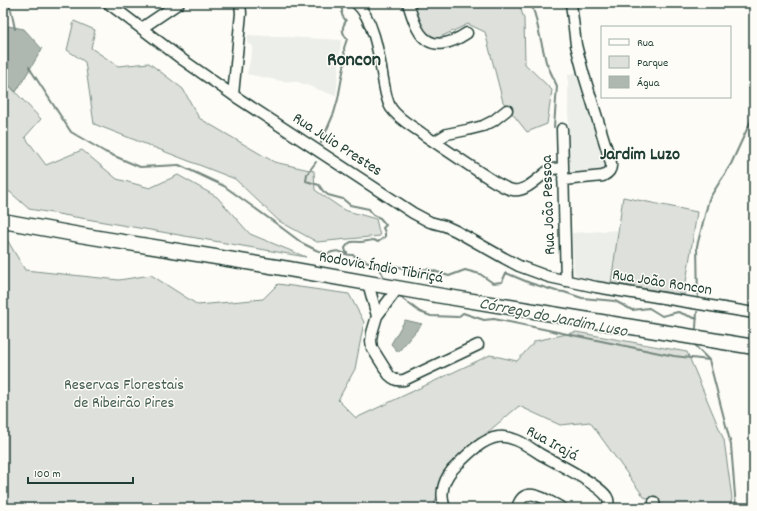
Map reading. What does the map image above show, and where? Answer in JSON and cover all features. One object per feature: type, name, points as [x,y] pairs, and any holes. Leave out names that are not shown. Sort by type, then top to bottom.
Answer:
[{"type":"highway","name":"Rodovia Índio Tibiriçá","points":[[3,221],[754,347]]},
{"type":"street","name":"Rua Julio Prestes","points":[[108,3],[183,60],[233,95],[421,218],[456,231],[519,266],[538,274],[566,281]]},
{"type":"street","points":[[142,28],[179,3]]},
{"type":"street","points":[[233,95],[241,13],[240,3]]},
{"type":"street","points":[[356,3],[364,12],[370,23],[389,103],[392,110],[407,123],[495,182],[514,191],[526,188],[552,169],[563,168]]},
{"type":"street","points":[[408,3],[419,32],[424,39],[433,44],[452,42],[467,33]]},
{"type":"street","points":[[563,180],[603,176],[610,171],[612,167],[576,45],[571,3]]},
{"type":"street","points":[[434,142],[447,134],[483,126],[493,121],[507,110]]},
{"type":"street","name":"Rua João Pessoa","points":[[562,129],[566,281]]},
{"type":"street","name":"Rua João Roncon","points":[[566,281],[754,313]]},
{"type":"street","points":[[368,283],[377,316]]},
{"type":"street","points":[[398,288],[377,316],[371,341],[372,348],[389,375],[393,378],[404,380],[478,345]]},
{"type":"street","name":"Rua Irajá","points":[[445,508],[442,494],[444,482],[451,470],[481,444],[490,439],[499,437],[516,440],[588,481],[602,491],[607,497],[609,505],[607,508]]},
{"type":"street","points":[[517,508],[520,500],[530,494],[537,495],[562,508]]},
{"type":"shaded area","points":[[248,35],[341,40],[336,96],[298,82],[281,81],[247,74],[253,46],[247,43]]},
{"type":"shaded area","points":[[578,71],[606,163],[601,171],[572,172],[569,167],[568,75]]},
{"type":"shaded area","points":[[619,230],[611,283],[577,277],[574,272],[572,233]]},
{"type":"green space","points":[[414,3],[519,3],[524,19],[525,64],[552,90],[547,124],[527,132],[503,102],[485,32],[468,24],[436,39],[421,28]]},
{"type":"green space","points":[[74,21],[95,30],[91,48],[118,66],[149,63],[183,89],[199,118],[274,162],[314,171],[315,190],[344,210],[376,219],[380,236],[317,242],[279,221],[235,179],[94,124],[85,62],[67,50]]},
{"type":"green space","points":[[3,79],[41,119],[25,137],[46,165],[82,150],[117,179],[150,188],[178,175],[217,197],[250,234],[306,257],[29,209],[10,192],[3,190]]},
{"type":"green space","points":[[623,197],[697,212],[684,295],[611,283]]},
{"type":"green space","name":"Reservas Florestais de Ribeirão Pires","points":[[3,238],[6,238],[25,270],[119,280],[151,275],[198,305],[263,299],[278,284],[349,294],[364,322],[355,369],[338,400],[356,418],[490,355],[517,361],[535,341],[576,332],[687,352],[724,440],[732,498],[730,508],[670,508],[644,497],[590,422],[560,425],[519,406],[447,466],[433,508],[3,508]]},
{"type":"water","points":[[3,25],[24,29],[42,49],[16,92],[3,79]]},
{"type":"water","points":[[405,320],[422,324],[398,352],[391,344]]},
{"type":"waterway","name":"Córrego do Jardim Luso","points":[[7,3],[11,10],[15,29]]},
{"type":"waterway","points":[[321,143],[334,113],[345,62],[344,48],[347,39],[343,30],[343,26],[346,21],[342,15],[342,3]]},
{"type":"waterway","points":[[531,3],[546,62],[557,86],[554,127]]},
{"type":"waterway","name":"Córrego do Jardim Luso","points":[[29,67],[71,132],[105,152],[140,167],[179,165],[224,186],[302,243],[316,250],[327,254],[336,251],[353,255],[379,267],[396,266],[413,271],[428,269],[449,276],[465,270],[480,274],[493,283],[502,282],[506,273],[530,283],[582,298],[615,301],[632,310],[649,308],[662,316],[678,312],[697,319]]},
{"type":"waterway","points":[[698,301],[697,246],[709,199],[731,164],[754,114]]},
{"type":"waterway","points":[[316,162],[307,174],[306,181],[319,185],[328,195],[343,199],[350,205],[369,209],[373,215],[380,218],[386,225],[383,228],[385,237],[378,242],[374,240],[351,242],[345,248],[347,253]]},
{"type":"waterway","points":[[379,267],[385,280]]},
{"type":"waterway","name":"Córrego do Jardim Luso","points":[[399,295],[420,312],[431,316],[458,317],[463,313],[484,320],[494,319],[674,356],[709,360]]},
{"type":"waterway","name":"Córrego do Jardim Luso","points":[[696,328],[697,312]]},
{"type":"waterway","points":[[696,347],[709,360],[731,445],[736,508]]},
{"type":"district","name":"Roncon","points":[[354,61]]},
{"type":"district","name":"Jardim Luzo","points":[[640,155]]}]
